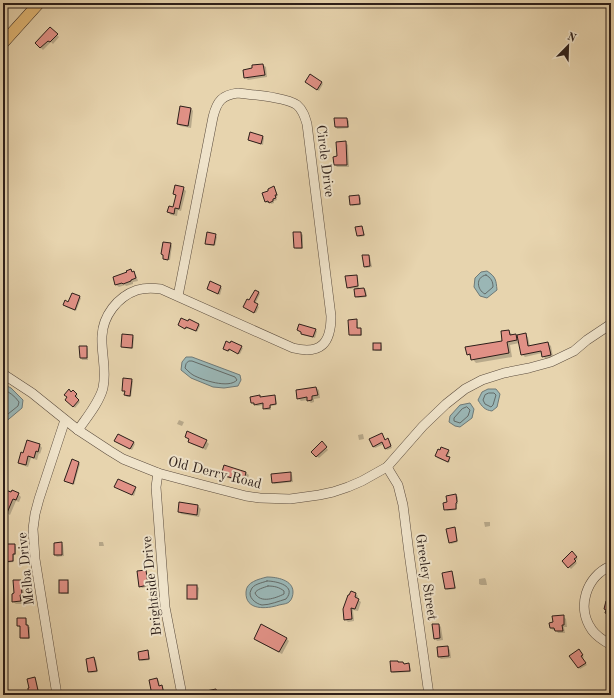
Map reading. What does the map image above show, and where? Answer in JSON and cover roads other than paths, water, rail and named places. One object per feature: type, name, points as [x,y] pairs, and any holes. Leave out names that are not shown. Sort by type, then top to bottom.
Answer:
[{"type":"main road","points":[[3,43],[39,3]]},
{"type":"street","name":"Circle Drive","points":[[78,430],[97,402],[102,388],[104,374],[102,336],[105,321],[112,308],[122,297],[136,290],[144,288],[161,289],[300,350],[315,349],[322,346],[327,340],[330,332],[331,316],[307,124],[302,111],[297,105],[283,99],[238,93],[231,93],[224,96],[219,102],[213,117],[178,296]]},
{"type":"street","name":"Old Derry Road","points":[[3,374],[32,393],[78,430],[123,459],[158,473],[246,496],[282,499],[304,498],[333,492],[348,487],[387,467],[423,426],[465,388],[482,380],[504,373],[551,362],[574,350],[586,340],[611,324]]},
{"type":"street","name":"Melba Drive","points":[[57,695],[35,558],[33,529],[39,499],[64,420]]},
{"type":"street","name":"Greeley Street","points":[[387,467],[398,484],[404,505],[409,553],[429,695]]},
{"type":"street","name":"Brightside Drive","points":[[158,473],[156,487],[165,607],[182,695]]},
{"type":"street","points":[[611,566],[600,572],[590,583],[584,604],[586,618],[593,631],[598,637],[611,646]]},
{"type":"water","points":[[487,271],[495,279],[497,290],[487,298],[480,296],[474,287],[475,278],[481,272]]},
{"type":"water","points":[[186,357],[192,357],[240,375],[241,380],[238,386],[224,388],[213,387],[191,378],[181,370],[182,362]]},
{"type":"water","points":[[3,384],[11,388],[23,400],[22,408],[3,424]]},
{"type":"water","points":[[488,389],[496,389],[500,394],[497,407],[492,411],[484,408],[478,400],[482,392]]},
{"type":"water","points":[[470,403],[474,409],[472,418],[460,427],[449,422],[450,416],[460,405]]},
{"type":"water","points":[[267,577],[284,580],[290,585],[293,593],[289,602],[263,608],[253,606],[249,603],[246,592],[248,586],[251,583]]}]
